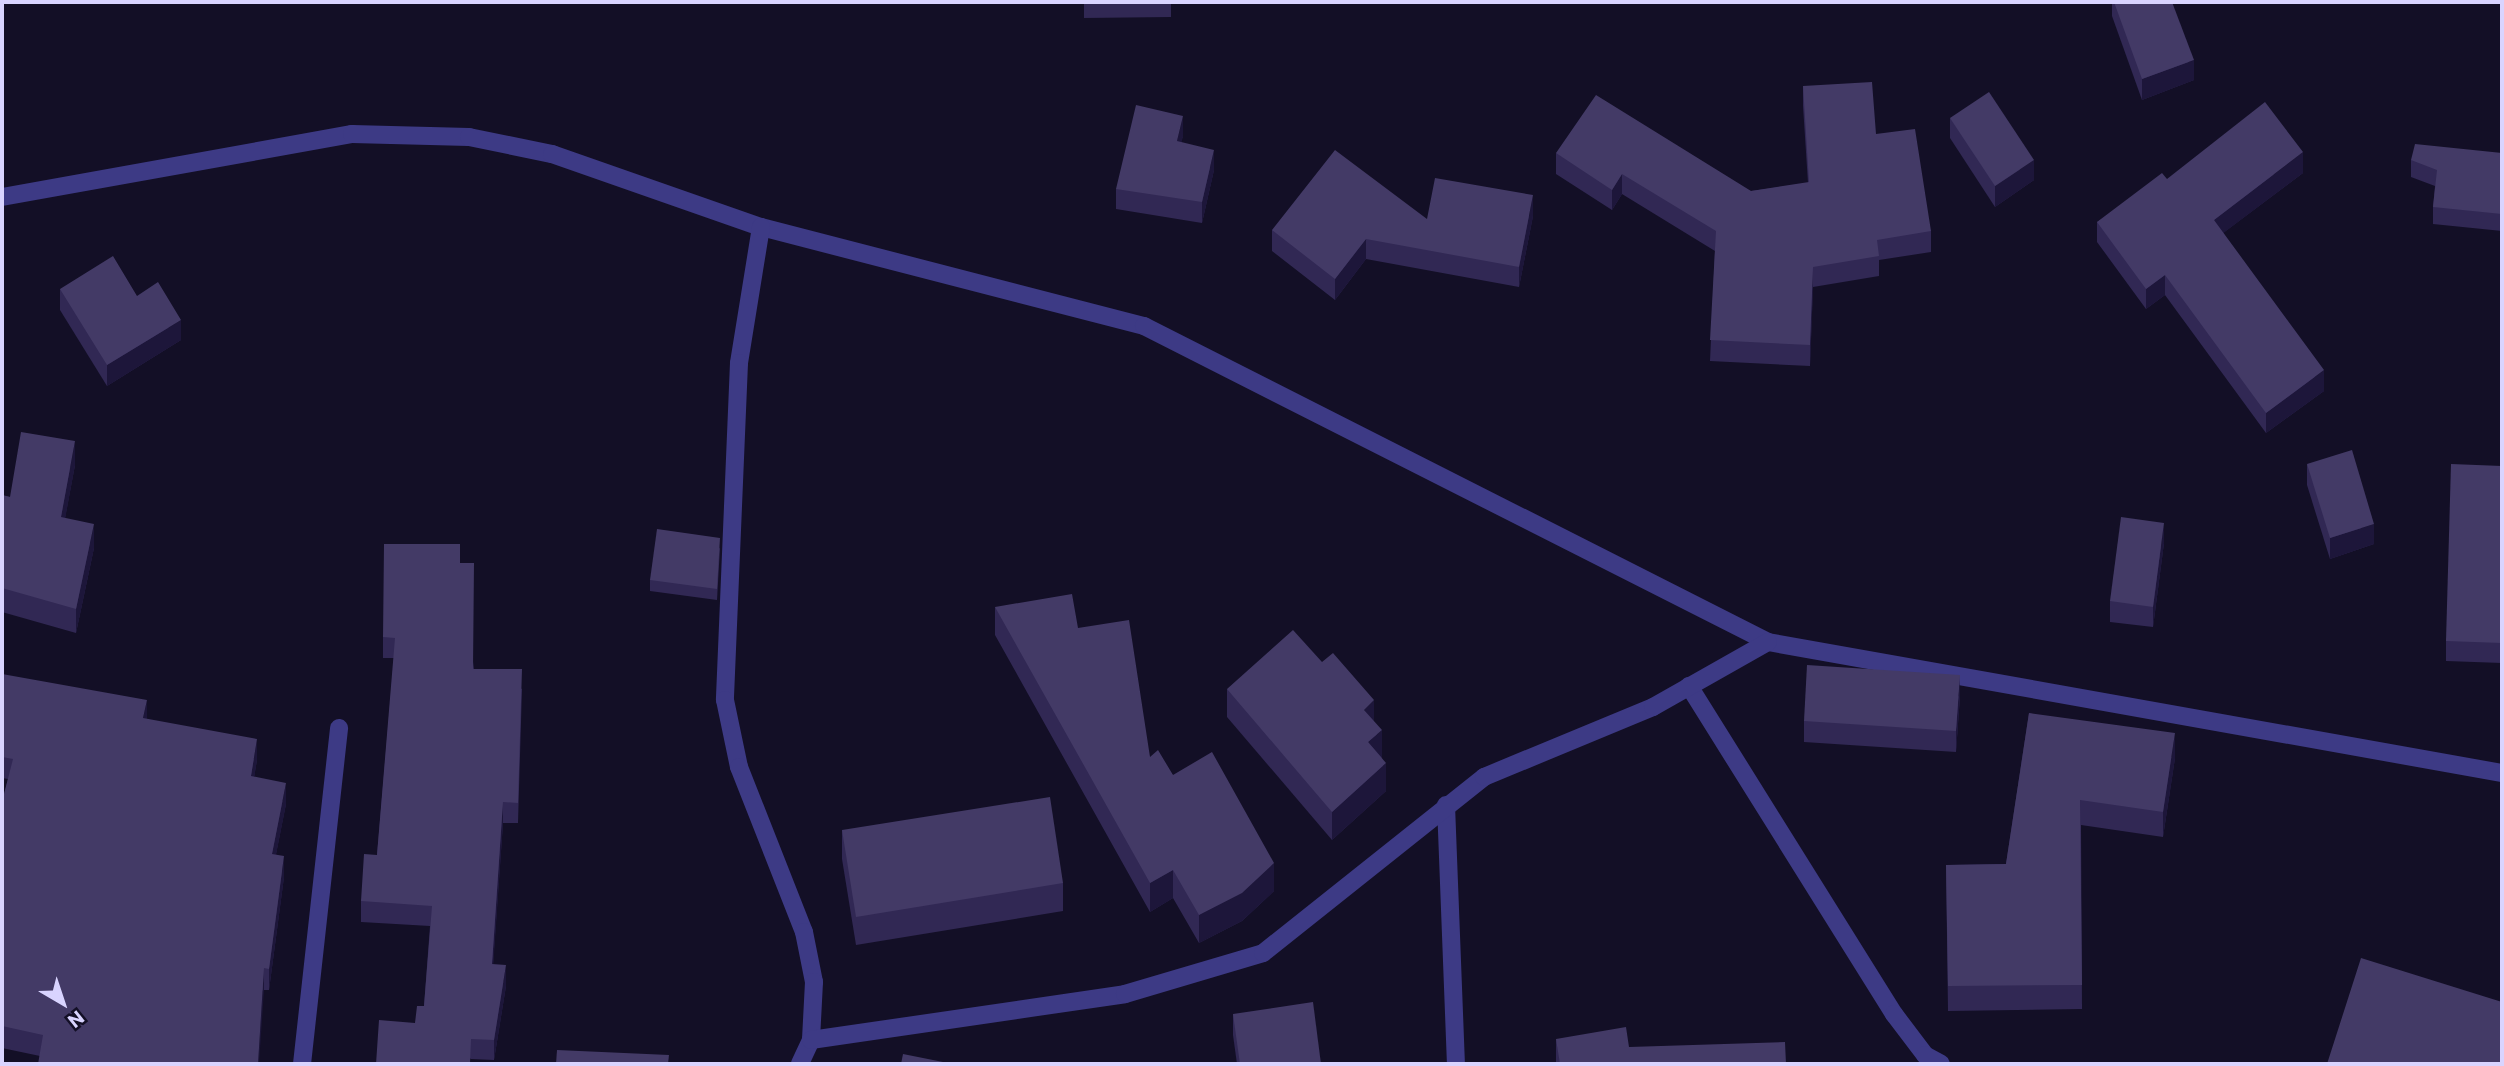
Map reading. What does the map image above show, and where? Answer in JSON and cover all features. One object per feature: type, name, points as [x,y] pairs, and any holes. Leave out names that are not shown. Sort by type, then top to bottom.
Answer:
[{"type":"street","points":[[2,197],[352,134],[470,137],[552,154],[761,227],[1144,326],[1768,642],[2502,773]]},
{"type":"street","points":[[761,227],[739,363],[725,700],[739,766],[804,932],[814,982],[811,1040],[800,1064]]},
{"type":"street","points":[[811,1040],[1125,994],[1263,953],[1446,804],[1484,778],[1689,686],[1768,642]]},
{"type":"street","points":[[1689,686],[1894,1014],[1925,1055],[1941,1064]]},
{"type":"street","points":[[302,1064],[339,728]]},
{"type":"street","points":[[1446,804],[1456,1064]]},
{"type":"building","points":[[2114,2],[2172,2],[2194,60],[2142,79]]},
{"type":"building","points":[[1872,82],[1876,134],[1915,129],[1931,231],[1877,240],[1879,256],[1813,267],[1810,345],[1710,340],[1716,231],[1622,174],[1612,190],[1556,153],[1596,95],[1751,191],[1809,182],[1803,86]]},
{"type":"building","points":[[1989,92],[2034,160],[1995,186],[1950,118]]},
{"type":"building","points":[[2265,102],[2303,152],[2214,220],[2324,370],[2266,413],[2165,275],[2146,289],[2097,222],[2162,173],[2167,179]]},
{"type":"building","points":[[1136,105],[1183,116],[1177,141],[1214,150],[1202,202],[1116,189]]},
{"type":"building","points":[[2415,144],[2502,153],[2502,214],[2433,207],[2437,170],[2411,160]]},
{"type":"building","points":[[1335,150],[1427,219],[1435,178],[1533,195],[1519,267],[1366,239],[1335,279],[1272,230]]},
{"type":"building","points":[[113,256],[137,296],[158,282],[181,320],[107,365],[60,289]]},
{"type":"building","points":[[21,432],[75,441],[61,517],[94,524],[76,609],[2,588],[2,495],[10,497]]},
{"type":"building","points":[[2352,450],[2374,524],[2330,538],[2307,464]]},
{"type":"building","points":[[2451,464],[2502,466],[2502,643],[2446,641]]},
{"type":"building","points":[[2121,517],[2164,523],[2153,607],[2110,601]]},
{"type":"building","points":[[657,529],[720,538],[717,589],[650,580]]},
{"type":"building","points":[[384,544],[460,544],[460,563],[474,563],[473,669],[522,669],[518,803],[503,802],[492,964],[506,965],[494,1040],[471,1039],[470,1064],[376,1064],[379,1020],[415,1023],[417,1006],[424,1006],[432,906],[361,901],[364,854],[377,855],[395,638],[383,637]]},
{"type":"building","points":[[1072,594],[1078,628],[1129,620],[1150,757],[1158,750],[1173,775],[1212,752],[1274,863],[1242,893],[1199,915],[1173,870],[1150,883],[995,607]]},
{"type":"building","points":[[1293,630],[1322,662],[1333,653],[1374,700],[1364,710],[1382,730],[1368,742],[1386,763],[1332,812],[1227,689]]},
{"type":"building","points":[[1807,665],[1960,675],[1956,731],[1804,721]]},
{"type":"building","points":[[2,674],[147,700],[143,718],[257,739],[251,776],[286,783],[272,854],[284,856],[269,969],[264,968],[258,1064],[38,1064],[43,1035],[2,1026],[2,802],[13,759],[2,757]]},
{"type":"building","points":[[2029,713],[2175,733],[2163,812],[2080,800],[2082,985],[1948,986],[1946,865],[2006,864]]},
{"type":"building","points":[[1050,797],[1063,883],[856,917],[842,830]]},
{"type":"building","points":[[2361,958],[2502,1002],[2502,1064],[2327,1064]]},
{"type":"building","points":[[1313,1002],[1321,1064],[1240,1064],[1233,1014]]},
{"type":"building","points":[[1626,1027],[1629,1047],[1785,1042],[1786,1064],[1560,1064],[1556,1039]]},
{"type":"building","points":[[557,1050],[669,1055],[668,1064],[556,1064]]},
{"type":"building","points":[[903,1054],[953,1064],[901,1064]]}]
